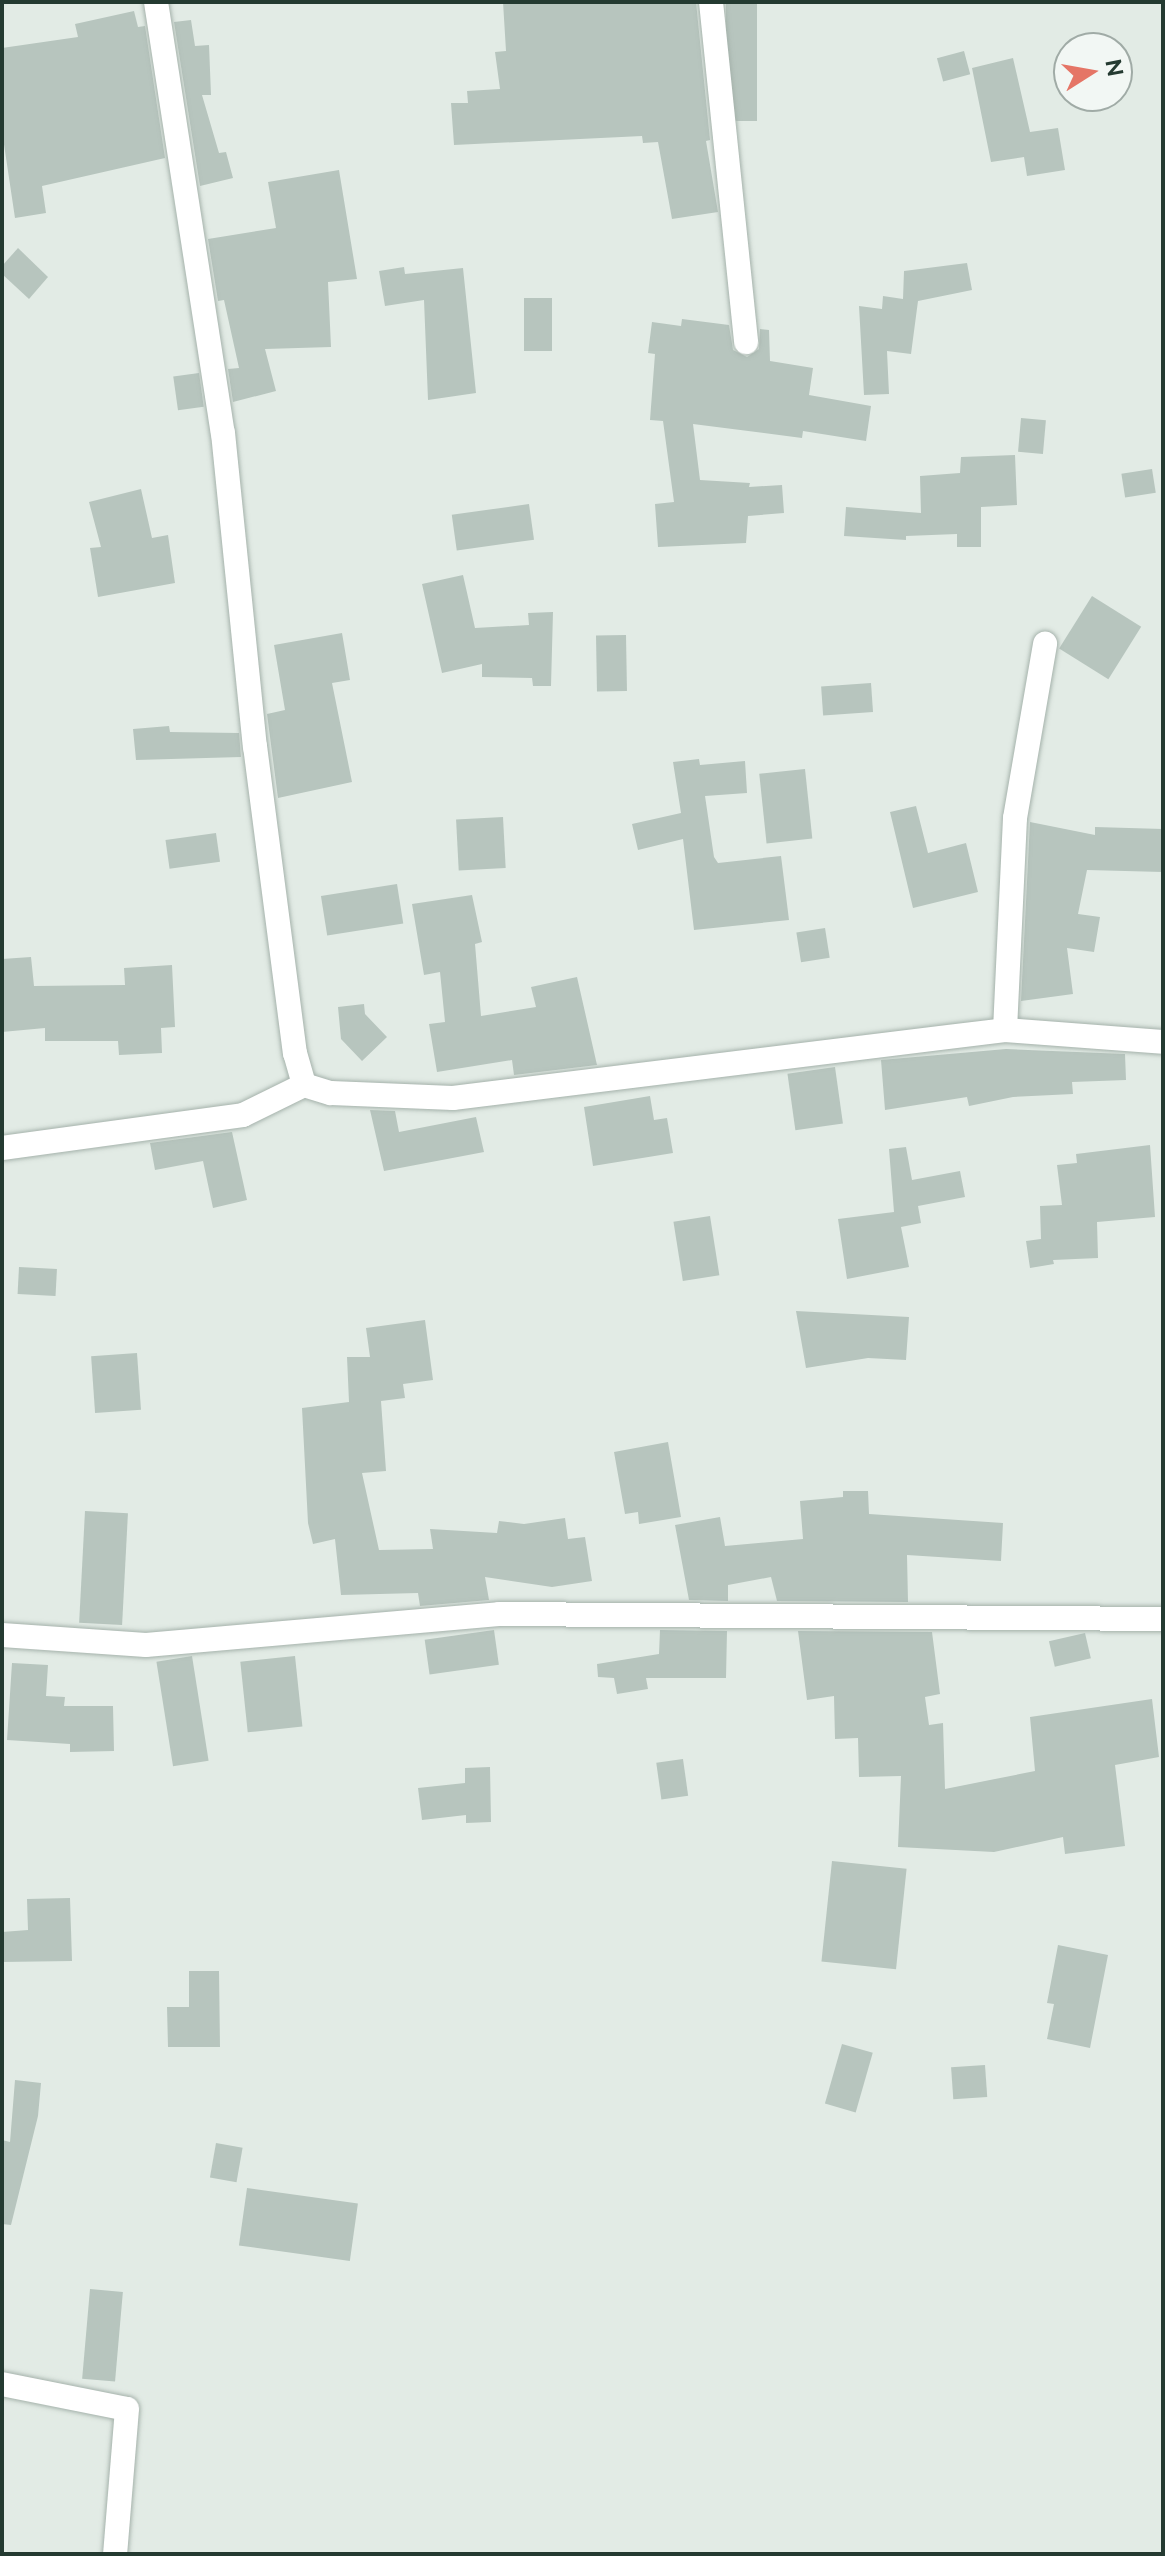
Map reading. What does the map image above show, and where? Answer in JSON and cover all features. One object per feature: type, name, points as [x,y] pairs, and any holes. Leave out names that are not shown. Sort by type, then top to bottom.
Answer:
[{"type":"street","points":[[156,2],[223,433],[255,746],[295,1053],[304,1085]]},
{"type":"street","points":[[711,2],[746,342]]},
{"type":"street","points":[[1005,1030],[1015,818],[1045,644]]},
{"type":"street","points":[[2,1148],[243,1115],[304,1085],[331,1093],[453,1098],[1005,1030],[1163,1042]]},
{"type":"street","points":[[2,1635],[146,1645],[499,1614],[1163,1619]]},
{"type":"street","points":[[2,2384],[127,2409],[115,2554]]},
{"type":"building","points":[[503,2],[696,2],[710,140],[706,141],[718,212],[672,219],[658,142],[643,143],[642,136],[454,145],[451,103],[468,103],[467,91],[500,89],[495,52],[506,51]]},
{"type":"building","points":[[726,2],[757,2],[757,121],[726,121]]},
{"type":"building","points":[[134,11],[138,27],[145,26],[165,158],[42,186],[46,213],[15,218],[2,131],[2,48],[78,37],[75,24]]},
{"type":"building","points":[[191,20],[195,46],[209,45],[211,95],[202,95],[219,153],[226,152],[233,178],[200,186],[174,22]]},
{"type":"building","points":[[964,51],[970,74],[943,81],[937,58]]},
{"type":"building","points":[[1013,58],[1030,132],[1058,128],[1065,170],[1027,176],[1024,157],[991,162],[972,68]]},
{"type":"building","points":[[339,170],[357,279],[328,282],[331,347],[265,349],[276,391],[233,402],[228,369],[239,368],[224,300],[218,301],[208,239],[276,228],[268,182]]},
{"type":"building","points":[[18,248],[48,277],[29,299],[2,274],[2,266]]},
{"type":"building","points":[[967,263],[972,290],[918,301],[911,354],[887,351],[889,394],[864,395],[859,306],[882,309],[883,296],[903,299],[904,271]]},
{"type":"building","points":[[404,267],[405,274],[463,268],[476,393],[428,400],[424,300],[385,306],[379,271]]},
{"type":"building","points":[[524,298],[552,298],[552,351],[524,351]]},
{"type":"building","points":[[682,319],[729,325],[733,350],[747,357],[759,349],[760,329],[769,330],[770,361],[813,368],[809,395],[871,406],[866,441],[803,431],[802,438],[693,424],[700,480],[750,483],[749,487],[782,485],[784,513],[748,516],[746,543],[658,547],[655,504],[674,502],[663,421],[650,420],[655,354],[648,353],[652,322],[681,326]]},
{"type":"building","points":[[199,373],[204,407],[178,410],[173,377]]},
{"type":"building","points":[[1021,418],[1046,420],[1043,454],[1018,452]]},
{"type":"building","points":[[1015,455],[1017,505],[981,507],[981,547],[957,547],[957,534],[906,536],[906,540],[844,536],[846,507],[921,513],[920,476],[960,473],[961,457]]},
{"type":"building","points":[[1152,469],[1156,493],[1125,498],[1121,474]]},
{"type":"building","points":[[141,489],[152,538],[168,535],[175,583],[98,597],[90,548],[101,547],[89,502]]},
{"type":"building","points":[[529,504],[534,540],[457,551],[452,515]]},
{"type":"building","points":[[463,575],[475,628],[529,625],[528,613],[553,612],[551,686],[533,686],[532,678],[482,677],[482,664],[442,673],[422,584]]},
{"type":"building","points":[[1092,596],[1141,627],[1108,679],[1059,649]]},
{"type":"building","points":[[342,633],[350,680],[332,683],[352,782],[278,798],[267,714],[285,710],[274,645]]},
{"type":"building","points":[[626,635],[627,691],[597,692],[596,636]]},
{"type":"building","points":[[871,683],[873,712],[823,715],[821,686]]},
{"type":"building","points":[[169,726],[170,732],[239,733],[241,757],[136,760],[133,729]]},
{"type":"building","points":[[699,759],[700,765],[745,761],[747,793],[705,796],[714,857],[718,863],[781,856],[789,920],[694,930],[683,839],[638,850],[632,824],[681,813],[673,762]]},
{"type":"building","points":[[805,769],[812,839],[767,843],[759,774]]},
{"type":"building","points":[[916,806],[928,853],[966,843],[978,892],[913,908],[890,812]]},
{"type":"building","points":[[503,817],[506,868],[459,870],[456,819]]},
{"type":"building","points":[[1030,822],[1095,835],[1095,827],[1163,829],[1163,872],[1087,870],[1078,914],[1100,917],[1094,952],[1067,948],[1073,994],[1021,1001]]},
{"type":"building","points":[[216,833],[220,862],[170,869],[165,840]]},
{"type":"building","points":[[397,884],[403,924],[327,936],[321,896]]},
{"type":"building","points":[[472,895],[482,942],[475,944],[481,1016],[536,1007],[531,987],[577,977],[597,1065],[514,1075],[512,1060],[437,1072],[429,1024],[445,1022],[440,972],[424,975],[412,904]]},
{"type":"building","points":[[825,928],[830,958],[801,962],[796,933]]},
{"type":"building","points":[[31,957],[34,986],[125,985],[124,968],[172,965],[175,1027],[161,1028],[162,1053],[119,1055],[118,1041],[45,1041],[45,1028],[2,1032],[2,959]]},
{"type":"building","points":[[364,1004],[365,1014],[387,1037],[362,1061],[341,1039],[338,1007]]},
{"type":"building","points":[[1006,1049],[1125,1054],[1126,1080],[1072,1082],[1073,1094],[1013,1097],[969,1106],[967,1097],[885,1110],[881,1060]]},
{"type":"building","points":[[835,1067],[843,1123],[795,1130],[787,1074]]},
{"type":"building","points":[[650,1096],[654,1120],[667,1118],[673,1153],[593,1166],[584,1107]]},
{"type":"building","points":[[370,1110],[395,1111],[399,1132],[476,1117],[484,1152],[384,1171]]},
{"type":"building","points":[[232,1132],[247,1200],[213,1208],[203,1161],[155,1170],[150,1143]]},
{"type":"building","points":[[1150,1145],[1155,1217],[1097,1222],[1098,1258],[1053,1260],[1054,1264],[1030,1268],[1026,1241],[1041,1239],[1040,1206],[1062,1205],[1057,1165],[1077,1163],[1076,1154]]},
{"type":"building","points":[[906,1147],[912,1180],[960,1171],[965,1197],[918,1206],[921,1223],[901,1227],[909,1267],[847,1279],[838,1219],[894,1212],[889,1149]]},
{"type":"building","points":[[710,1216],[719,1275],[683,1281],[673,1222]]},
{"type":"building","points":[[19,1267],[57,1269],[56,1296],[18,1294]]},
{"type":"building","points":[[796,1311],[909,1317],[906,1360],[868,1358],[806,1368]]},
{"type":"building","points":[[425,1320],[433,1380],[403,1384],[405,1398],[381,1401],[386,1471],[362,1473],[379,1550],[433,1549],[430,1529],[497,1533],[499,1521],[524,1524],[565,1518],[568,1539],[585,1537],[592,1581],[552,1587],[485,1577],[489,1600],[420,1606],[418,1593],[341,1595],[335,1539],[313,1544],[308,1523],[302,1408],[349,1402],[347,1357],[370,1357],[366,1328]]},
{"type":"building","points":[[137,1353],[141,1410],[95,1413],[91,1356]]},
{"type":"building","points":[[668,1442],[681,1517],[639,1524],[638,1512],[625,1514],[614,1452]]},
{"type":"building","points":[[843,1491],[868,1491],[869,1514],[1003,1523],[1001,1561],[907,1555],[908,1602],[777,1601],[771,1577],[728,1585],[728,1601],[689,1600],[675,1525],[720,1517],[725,1546],[803,1539],[800,1501],[843,1497]]},
{"type":"building","points":[[85,1511],[128,1513],[122,1625],[79,1623]]},
{"type":"building","points":[[494,1630],[499,1665],[430,1674],[425,1640]]},
{"type":"building","points":[[660,1630],[727,1631],[726,1678],[646,1678],[648,1689],[617,1694],[614,1678],[598,1677],[597,1664],[659,1654]]},
{"type":"building","points":[[798,1631],[932,1632],[940,1694],[925,1697],[929,1725],[943,1723],[945,1789],[1035,1771],[1030,1717],[1152,1699],[1159,1757],[1115,1765],[1125,1846],[1065,1854],[1063,1837],[994,1852],[898,1847],[901,1776],[859,1777],[858,1738],[835,1739],[834,1696],[807,1700]]},
{"type":"building","points":[[1085,1633],[1091,1658],[1055,1667],[1049,1641]]},
{"type":"building","points":[[192,1656],[209,1761],[173,1766],[156,1662]]},
{"type":"building","points":[[295,1656],[302,1727],[248,1732],[240,1662]]},
{"type":"building","points":[[12,1663],[48,1665],[46,1696],[65,1697],[64,1706],[113,1706],[114,1751],[70,1752],[70,1744],[7,1740]]},
{"type":"building","points":[[683,1759],[688,1796],[661,1799],[656,1763]]},
{"type":"building","points":[[490,1767],[491,1822],[466,1823],[466,1815],[422,1820],[418,1788],[465,1783],[465,1768]]},
{"type":"building","points":[[832,1861],[907,1869],[896,1969],[821,1961]]},
{"type":"building","points":[[70,1898],[72,1961],[2,1962],[2,1932],[28,1930],[27,1899]]},
{"type":"building","points":[[1058,1945],[1108,1955],[1090,2048],[1047,2039],[1054,2004],[1047,2003]]},
{"type":"building","points":[[189,1971],[219,1971],[220,2047],[168,2047],[167,2007],[189,2007]]},
{"type":"building","points":[[842,2044],[873,2053],[856,2112],[825,2104]]},
{"type":"building","points":[[985,2065],[987,2097],[953,2099],[951,2067]]},
{"type":"building","points":[[15,2080],[41,2083],[38,2116],[11,2225],[2,2224],[2,2140],[10,2142]]},
{"type":"building","points":[[216,2143],[243,2148],[237,2182],[210,2177]]},
{"type":"building","points":[[247,2188],[358,2204],[350,2261],[239,2245]]},
{"type":"building","points":[[90,2289],[123,2292],[115,2382],[82,2379]]}]
